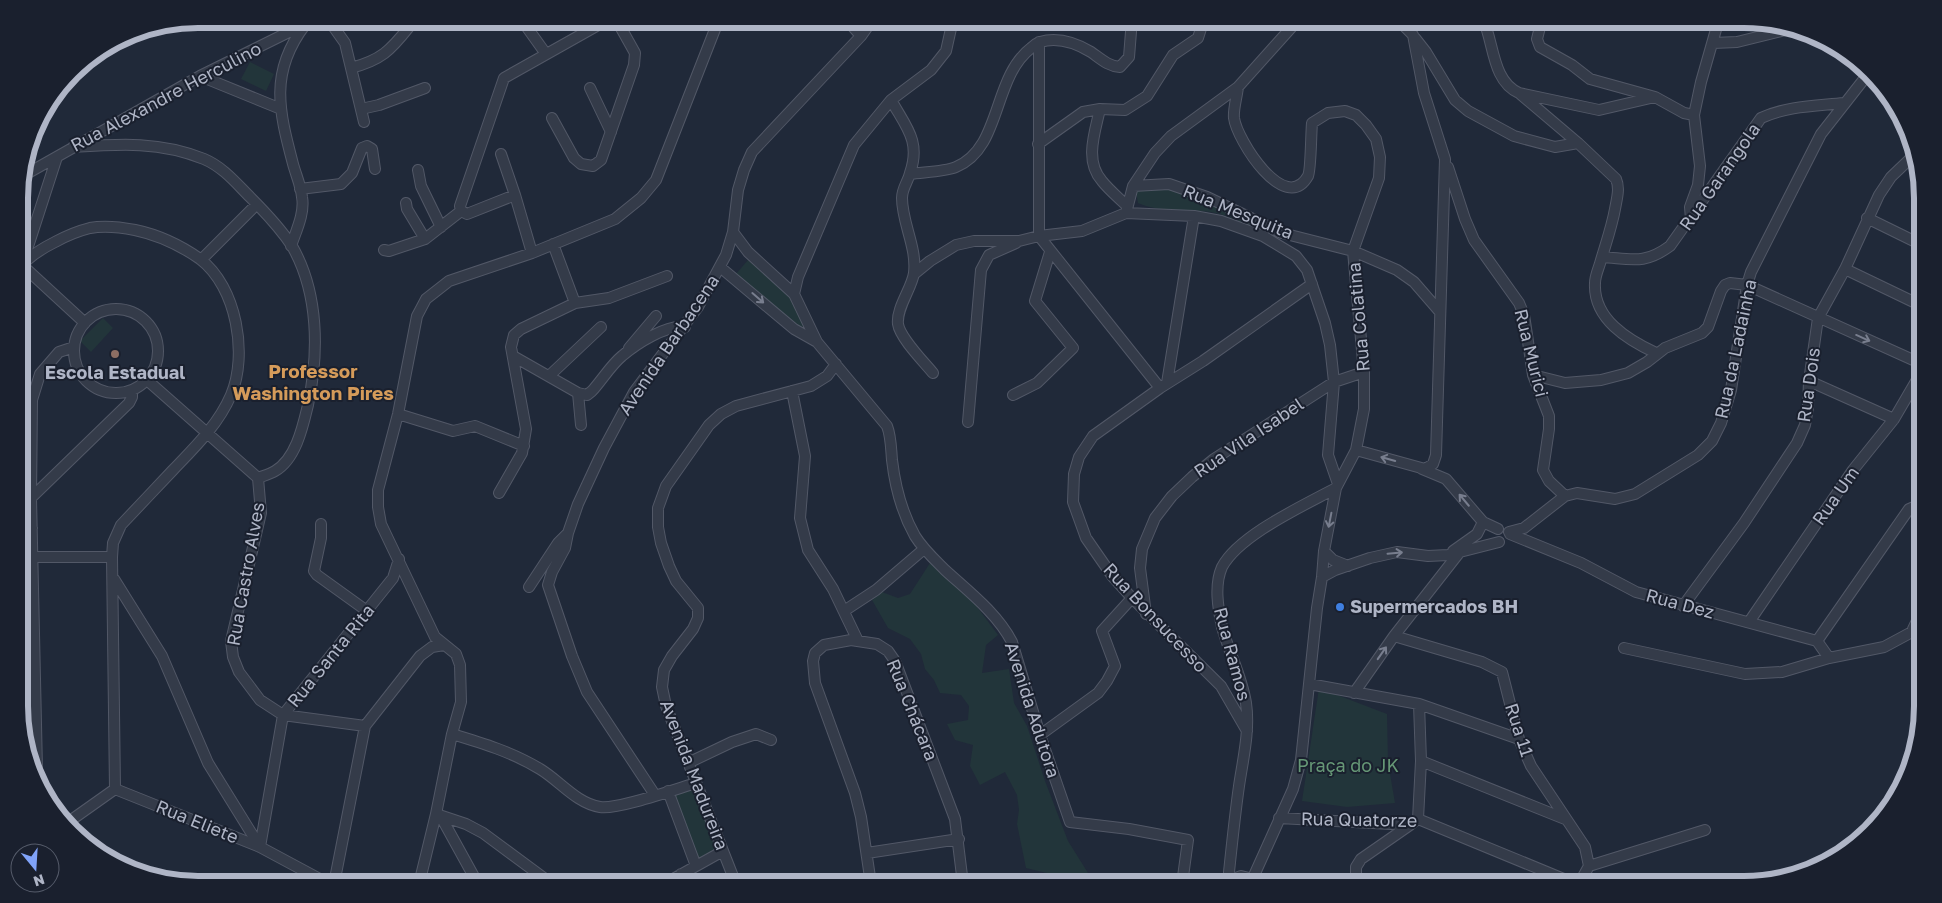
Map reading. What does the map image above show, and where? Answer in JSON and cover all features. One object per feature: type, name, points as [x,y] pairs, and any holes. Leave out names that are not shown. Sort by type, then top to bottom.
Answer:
[{"type":"street","name":"Rua Alexandre Herculino","points":[[30,172],[200,76],[295,28]]},
{"type":"street","points":[[291,246],[302,214],[302,198],[282,121],[279,90],[292,42],[303,28]]},
{"type":"street","points":[[334,28],[345,43],[364,122]]},
{"type":"street","points":[[351,68],[372,62],[394,46],[408,28]]},
{"type":"street","points":[[527,28],[546,54]]},
{"type":"street","points":[[461,211],[460,206],[504,78],[593,28]]},
{"type":"street","points":[[552,118],[574,158],[581,164],[593,166],[601,160],[634,65],[635,53],[621,28]]},
{"type":"street","points":[[422,876],[438,814],[452,734],[461,702],[460,664],[456,654],[435,637],[382,524],[378,507],[378,490],[398,414],[417,316],[426,299],[449,281],[532,253],[615,219],[641,198],[656,180],[715,28]]},
{"type":"street","points":[[854,28],[861,36]]},
{"type":"street","name":"Avenida Barbacena","points":[[655,795],[587,692],[572,656],[548,585],[552,572],[565,548],[578,504],[604,448],[634,392],[685,327],[698,308],[720,267],[734,232],[738,190],[752,152],[867,28]]},
{"type":"street","points":[[734,232],[748,252],[794,294],[798,277],[854,145],[890,100],[931,70],[946,51],[951,28]]},
{"type":"street","points":[[910,174],[955,168],[976,155],[984,142],[1006,83],[1021,56],[1039,42],[1064,40],[1088,50],[1111,66],[1120,67],[1130,57],[1132,28]]},
{"type":"street","points":[[1038,144],[1083,112],[1100,109],[1124,110],[1147,96],[1173,55],[1198,38],[1201,28]]},
{"type":"street","points":[[1127,209],[1133,186],[1155,153],[1170,136],[1238,87],[1290,28]]},
{"type":"street","points":[[1406,28],[1426,52],[1455,100],[1468,111],[1514,136],[1555,147],[1578,143]]},
{"type":"street","points":[[1488,28],[1501,76],[1509,89],[1519,93],[1599,110],[1655,97]]},
{"type":"street","points":[[1540,28],[1537,39],[1540,47],[1572,65],[1590,79],[1655,97],[1684,113],[1694,115]]},
{"type":"street","points":[[1691,219],[1690,207],[1698,185],[1700,166],[1694,115],[1701,82],[1717,28]]},
{"type":"street","points":[[1713,43],[1737,42],[1780,31]]},
{"type":"street","name":"Rua Murici","points":[[1413,35],[1424,93],[1465,219],[1474,240],[1519,303],[1524,315],[1534,375],[1548,416],[1550,430],[1543,470],[1549,481],[1565,496]]},
{"type":"street","points":[[1039,42],[1039,236],[1050,252],[1163,386]]},
{"type":"street","points":[[200,76],[280,109]]},
{"type":"street","name":"Rua da Ladainha","points":[[1565,496],[1577,494],[1615,499],[1636,494],[1698,455],[1712,441],[1722,423],[1731,390],[1747,285],[1752,272],[1821,134],[1865,77]]},
{"type":"street","name":"Rua Colatina","points":[[1238,87],[1234,117],[1240,137],[1268,175],[1280,186],[1292,188],[1302,184],[1309,175],[1312,123],[1328,113],[1345,111],[1356,116],[1366,125],[1376,139],[1380,157],[1380,178],[1353,251],[1364,372],[1364,409],[1356,450],[1337,486]]},
{"type":"street","points":[[361,110],[425,88]]},
{"type":"street","points":[[590,88],[612,132]]},
{"type":"street","points":[[1519,93],[1578,143],[1616,179],[1619,185],[1613,217],[1595,281],[1596,294],[1603,314],[1613,326],[1627,338],[1656,353]]},
{"type":"street","points":[[890,100],[913,138],[915,149],[910,174],[903,187],[902,198],[914,257],[914,274],[902,304],[898,323],[904,336],[933,373]]},
{"type":"street","name":"Rua Garangola","points":[[1602,256],[1641,260],[1657,256],[1670,246],[1761,118],[1773,112],[1787,109],[1844,103]]},
{"type":"street","points":[[1100,109],[1092,145],[1094,162],[1100,180],[1127,209]]},
{"type":"street","points":[[73,147],[125,143],[149,145],[204,159],[227,173],[257,204],[291,246],[301,267],[314,311],[313,382],[304,422],[290,456],[277,470],[258,478]]},
{"type":"street","points":[[300,189],[341,184],[352,173],[362,148],[367,146],[372,149],[375,169]]},
{"type":"street","points":[[502,154],[532,253]]},
{"type":"street","points":[[28,246],[57,157]]},
{"type":"street","name":"Rua Dois","points":[[1683,606],[1744,523],[1797,443],[1805,425],[1808,408],[1809,381],[1818,318],[1844,269],[1866,218],[1879,195],[1891,177],[1910,159]]},
{"type":"street","points":[[1445,160],[1436,455],[1446,479],[1483,522],[1504,534]]},
{"type":"street","points":[[418,170],[421,186],[441,227]]},
{"type":"street","name":"Rua Mesquita","points":[[1133,186],[1169,184],[1207,197],[1282,232],[1353,251],[1397,270],[1414,282],[1440,312]]},
{"type":"street","points":[[461,211],[467,214],[515,195]]},
{"type":"street","points":[[406,203],[407,209],[425,239]]},
{"type":"street","points":[[201,260],[257,204]]},
{"type":"street","points":[[968,422],[981,270],[989,256],[1019,241],[1039,236],[1082,231],[1127,209],[1194,216],[1221,221],[1263,236],[1296,256],[1307,270],[1330,345],[1334,382],[1328,455],[1337,486],[1324,551],[1301,760],[1293,789],[1256,875]]},
{"type":"street","points":[[384,250],[389,251],[425,239],[461,211]]},
{"type":"street","points":[[1163,386],[1194,216]]},
{"type":"street","points":[[1866,218],[1914,241]]},
{"type":"street","points":[[28,262],[45,247],[66,236],[90,228],[117,226],[163,237],[201,260],[217,279],[233,310],[238,327],[239,343],[235,380],[230,396],[209,433],[121,525],[113,543],[115,790],[71,819]]},
{"type":"street","points":[[914,274],[930,261],[956,245],[974,241],[1019,241]]},
{"type":"street","points":[[553,244],[575,303]]},
{"type":"street","points":[[1013,395],[1037,383],[1073,348],[1035,301],[1050,252]]},
{"type":"street","points":[[720,267],[794,330],[817,342]]},
{"type":"street","points":[[1844,269],[1914,302]]},
{"type":"street","points":[[28,274],[85,322]]},
{"type":"street","points":[[499,493],[522,453],[526,429],[511,347],[514,335],[575,303],[609,298],[667,276]]},
{"type":"street","points":[[1534,375],[1565,383],[1601,380],[1638,368],[1656,353],[1670,345],[1702,333],[1708,327],[1721,291],[1725,285],[1730,283],[1747,285],[1914,360]]},
{"type":"street","name":"Rua Bonsucesso","points":[[1247,731],[1221,686],[1146,614],[1113,577],[1086,538],[1073,502],[1074,474],[1080,457],[1093,436],[1312,284]]},
{"type":"street","name":"Avenida Adutora","points":[[794,294],[817,342],[887,426],[901,506],[914,535],[924,549],[984,606],[1008,633],[1070,822],[1188,840],[1183,875]]},
{"type":"street","points":[[106,310],[124,310],[140,316],[152,329],[158,346],[158,358],[154,370],[147,380],[132,390],[118,393],[104,391],[91,384],[81,374],[75,361],[74,347],[78,334],[85,322],[94,315],[106,310]]},
{"type":"street","points":[[513,356],[578,393],[587,395],[592,392],[656,316]]},
{"type":"street","points":[[622,356],[665,329],[679,326],[685,327]]},
{"type":"street","points":[[548,376],[601,327]]},
{"type":"street","points":[[37,762],[31,498],[32,400],[40,374],[59,352],[74,347]]},
{"type":"street","name":"Avenida Madureira","points":[[733,876],[666,706],[662,687],[664,670],[693,628],[698,618],[698,608],[676,582],[669,566],[658,527],[658,508],[666,486],[709,425],[721,414],[736,406],[819,382],[827,376],[836,364]]},
{"type":"street","name":"Rua Vila Isabel","points":[[1146,614],[1140,568],[1142,549],[1155,518],[1172,496],[1214,459],[1334,382],[1364,372]]},
{"type":"street","name":"Rua Castro Alves","points":[[147,380],[258,478],[261,513],[231,641],[233,657],[239,672],[260,700],[283,715],[365,726]]},
{"type":"street","points":[[1809,381],[1894,419]]},
{"type":"street","name":"Rua Um","points":[[1749,622],[1853,470],[1894,419],[1914,385]]},
{"type":"street","points":[[31,498],[129,403],[132,397],[132,390]]},
{"type":"street","points":[[792,391],[805,456],[800,518],[808,550],[833,589],[858,641]]},
{"type":"street","points":[[578,393],[581,425]]},
{"type":"street","points":[[398,414],[453,432],[475,426],[524,446]]},
{"type":"street","points":[[1356,450],[1421,468],[1446,479]]},
{"type":"street","points":[[1421,468],[1426,469],[1430,466],[1436,455]]},
{"type":"street","name":"Rua Ramos","points":[[1247,731],[1246,704],[1241,681],[1223,628],[1217,597],[1218,580],[1222,568],[1248,538],[1337,486]]},
{"type":"street","points":[[1322,577],[1370,558],[1397,552],[1428,556],[1459,553],[1504,534],[1524,528],[1533,523],[1565,496]]},
{"type":"street","points":[[1829,658],[1818,640],[1909,509],[1914,507]]},
{"type":"street","points":[[1448,555],[1478,534],[1483,522]]},
{"type":"street","points":[[321,524],[321,538],[314,571],[367,611]]},
{"type":"street","points":[[528,586],[558,543],[568,533]]},
{"type":"street","name":"Rua Dez","points":[[1504,534],[1530,541],[1581,563],[1636,592],[1683,606],[1818,640]]},
{"type":"street","points":[[844,611],[876,590],[924,549]]},
{"type":"street","points":[[1324,551],[1333,560],[1348,566]]},
{"type":"street","points":[[1354,692],[1394,636],[1459,553]]},
{"type":"street","points":[[33,557],[112,557]]},
{"type":"street","name":"Rua Santa Rita","points":[[260,847],[283,715],[393,578],[399,559]]},
{"type":"street","points":[[114,578],[162,656],[208,763],[260,847]]},
{"type":"street","points":[[1040,735],[1098,693],[1108,681],[1115,666],[1102,631],[1132,598]]},
{"type":"street","points":[[1624,648],[1745,674],[1782,672],[1829,658],[1884,647],[1914,630]]},
{"type":"street","name":"Rua 11","points":[[1394,636],[1482,662],[1502,672],[1519,739],[1531,766],[1585,847],[1589,866]]},
{"type":"street","points":[[858,641],[851,640],[824,645],[814,655],[814,674],[855,794],[870,876]]},
{"type":"street","name":"Rua Chácara","points":[[858,641],[878,644],[888,651],[895,660],[955,819],[962,876]]},
{"type":"street","points":[[336,876],[365,726],[420,656],[432,648],[444,645]]},
{"type":"street","points":[[1309,684],[1419,704],[1519,739]]},
{"type":"street","points":[[1356,875],[1356,867],[1361,859],[1414,822],[1420,761],[1419,704]]},
{"type":"street","points":[[1229,875],[1247,731]]},
{"type":"street","points":[[452,734],[503,750],[540,769],[583,802],[602,808],[627,803],[696,783]]},
{"type":"street","points":[[688,763],[732,742],[756,734],[771,740]]},
{"type":"street","points":[[1420,761],[1565,819]]},
{"type":"street","name":"Rua Eliete","points":[[115,790],[260,847],[314,876]]},
{"type":"street","points":[[668,791],[696,866]]},
{"type":"street","points":[[438,814],[473,876]]},
{"type":"street","points":[[438,814],[482,833],[541,876]]},
{"type":"street","name":"Rua Quatorze","points":[[1279,818],[1414,822],[1554,875]]},
{"type":"street","points":[[1583,875],[1589,866],[1705,830]]},
{"type":"street","points":[[867,853],[959,839]]},
{"type":"street","points":[[686,876],[696,866],[723,851]]},
{"type":"green space","points":[[250,62],[274,74],[266,91],[241,79]]},
{"type":"green space","points":[[1156,187],[1182,190],[1277,234],[1275,240],[1244,223],[1220,214],[1156,208],[1138,203],[1136,192],[1140,189]]},
{"type":"green space","points":[[748,260],[792,295],[807,328],[800,327],[736,274]]},
{"type":"green space","points":[[103,318],[113,328],[91,352],[80,341]]},
{"type":"green space","points":[[930,563],[975,604],[998,635],[986,645],[982,673],[1009,669],[1014,703],[1027,726],[1045,781],[1068,841],[1090,875],[1052,875],[1026,868],[1017,824],[1019,810],[1017,795],[1005,772],[980,785],[970,766],[973,745],[955,740],[947,724],[968,720],[969,706],[961,695],[940,693],[934,680],[925,669],[921,654],[910,639],[888,628],[872,600],[882,592],[898,598],[910,594]]},
{"type":"green space","name":"Praça do JK","points":[[1319,688],[1387,714],[1388,762],[1395,803],[1347,807],[1302,801]]},
{"type":"green space","points":[[695,785],[721,851],[697,864],[670,793]]},
{"type":"place","name":"Escola Estadual","points":[[115,354]]},
{"type":"place","name":"Supermercados BH","points":[[1340,607]]},
{"type":"district","name":"Professor Washington Pires","points":[[313,382]]}]
